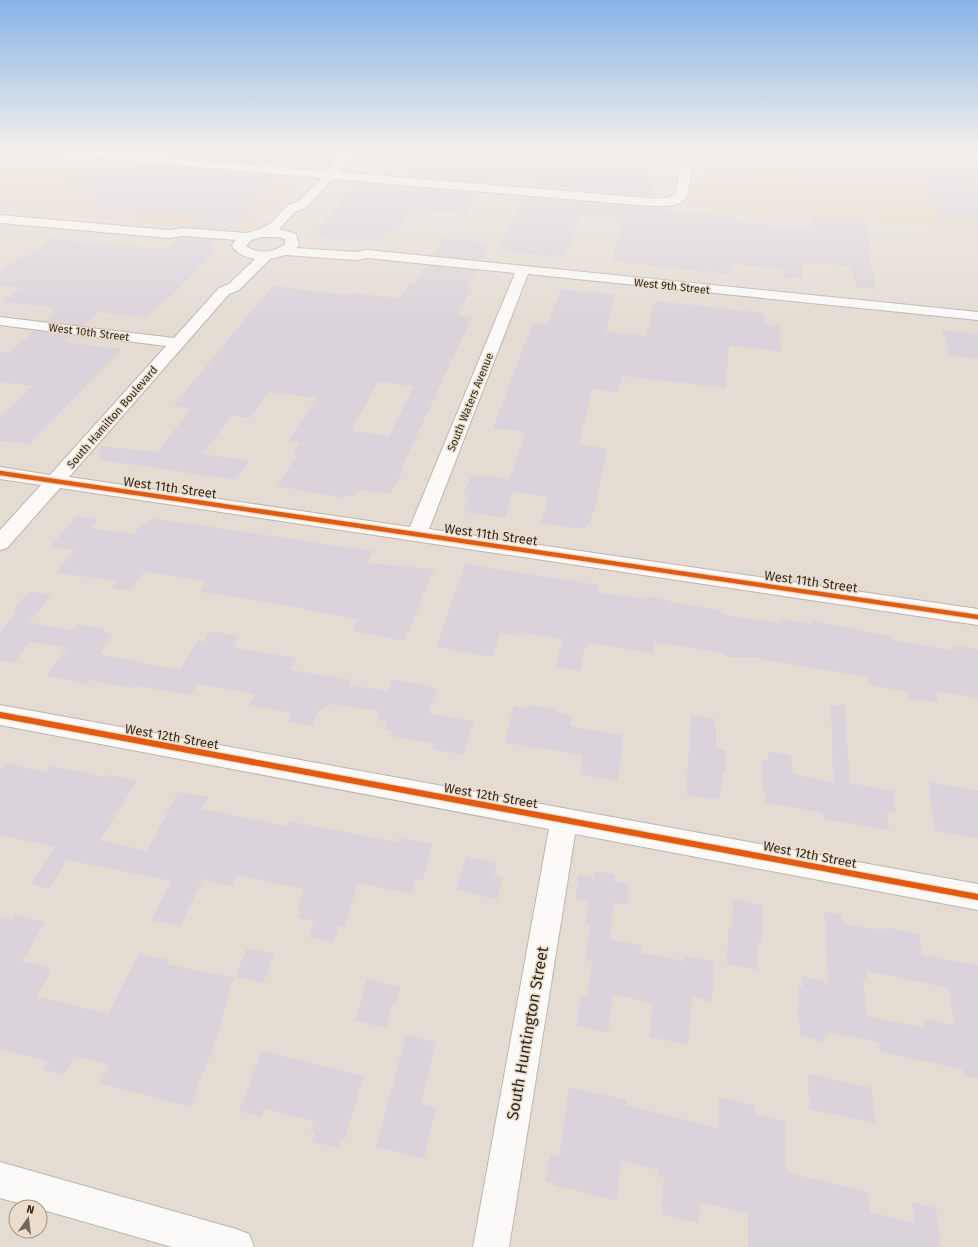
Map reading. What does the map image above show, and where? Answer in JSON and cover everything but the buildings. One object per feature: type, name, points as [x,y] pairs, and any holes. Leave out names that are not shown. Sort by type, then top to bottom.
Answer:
[{"type":"street","points":[[243,244],[274,227],[291,209]]},
{"type":"street","points":[[0,219],[169,234],[178,238],[243,244],[257,255],[266,255],[283,251],[292,244],[288,226],[305,209]]},
{"type":"street","name":"West 9th Street","points":[[262,233],[290,238],[316,246],[359,250],[367,254]]},
{"type":"street","name":"South Hamilton Boulevard","points":[[224,291],[220,285],[242,261],[243,244]]},
{"type":"street","name":"West 9th Street","points":[[283,251],[356,256],[367,254],[978,316]]},
{"type":"street","name":"South Hamilton Boulevard","points":[[0,542],[224,291],[234,287],[266,255]]},
{"type":"street","name":"South Waters Avenue","points":[[417,534],[523,270]]},
{"type":"street","name":"West 10th Street","points":[[0,321],[177,343]]},
{"type":"street","name":"West 11th Street","points":[[0,473],[978,617]]},
{"type":"street","name":"West 12th Street","points":[[0,715],[978,897]]},
{"type":"street","name":"South Huntington Street","points":[[491,1247],[564,819]]},
{"type":"street","points":[[0,1180],[236,1247]]},
{"type":"shaded area","points":[[2,209],[272,209],[250,231],[240,232]]},
{"type":"shaded area","points":[[740,209],[978,209],[978,231]]},
{"type":"cycle path","points":[[0,473],[978,617]]},
{"type":"cycle path","points":[[0,715],[978,897]]}]
